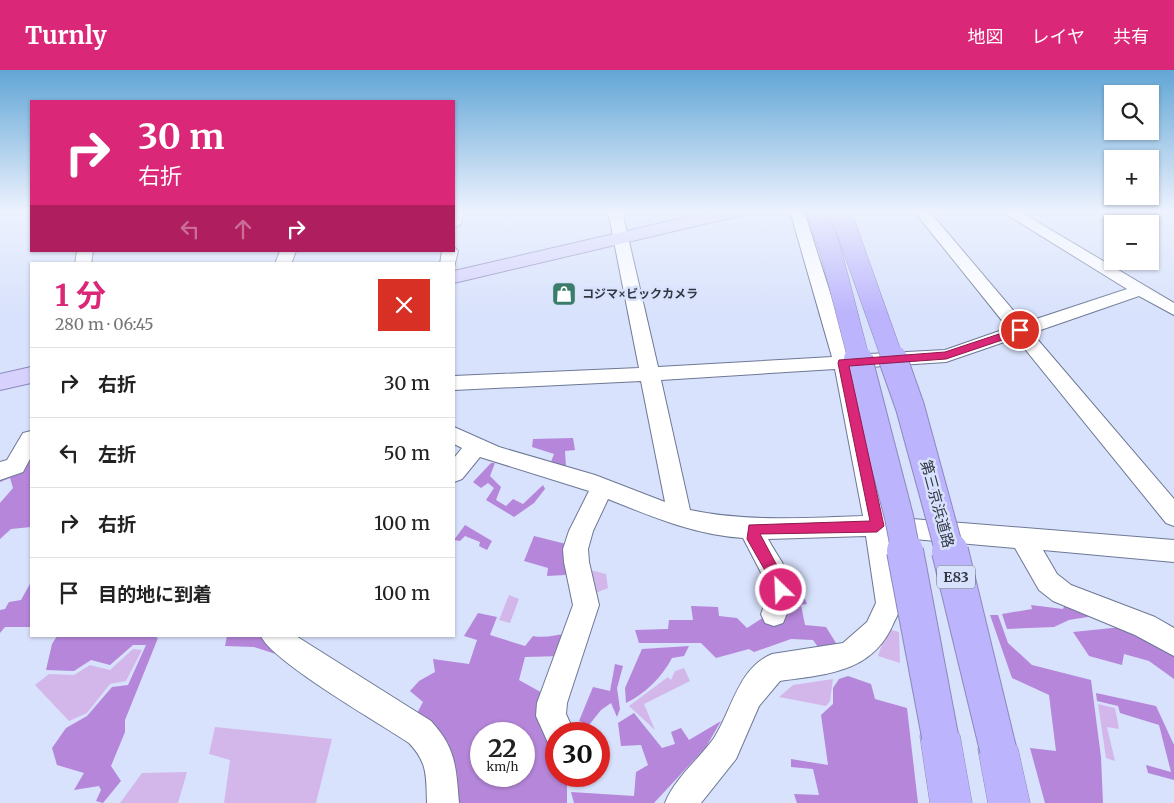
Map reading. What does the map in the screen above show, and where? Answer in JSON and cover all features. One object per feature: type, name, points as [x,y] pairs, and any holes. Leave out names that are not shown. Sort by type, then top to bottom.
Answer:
[{"type":"highway","points":[[828,245],[899,517],[951,803]]},
{"type":"highway","name":"第三京浜道路","points":[[852,245],[910,407],[942,518],[1010,803]]},
{"type":"highway","points":[[862,245],[873,274],[910,407]]},
{"type":"main road","points":[[455,277],[593,245]]},
{"type":"main road","points":[[0,382],[30,375]]},
{"type":"street","points":[[621,245],[680,518]]},
{"type":"street","points":[[681,803],[725,748],[749,696],[772,668],[830,660],[851,654],[877,631],[889,603],[877,526],[843,363],[807,245]]},
{"type":"street","points":[[949,245],[1174,516]]},
{"type":"street","points":[[1064,245],[1174,310]]},
{"type":"street","points":[[455,383],[648,374],[946,356],[1140,290]]},
{"type":"street","points":[[455,435],[492,453],[603,487],[680,518],[722,527],[753,529],[877,526],[1174,551]]},
{"type":"street","points":[[0,471],[15,466],[30,441]]},
{"type":"street","points":[[455,472],[477,446]]},
{"type":"street","points":[[554,722],[551,716],[552,703],[586,605],[585,590],[575,554],[576,548],[603,487]]},
{"type":"street","points":[[753,529],[754,539],[778,579],[781,590],[774,614]]},
{"type":"street","points":[[1023,539],[1048,582],[1062,593],[1145,626],[1174,643]]},
{"type":"street","points":[[275,637],[298,655],[420,732],[435,748],[441,773],[443,803]]},
{"type":"shaded area","points":[[573,438],[575,450],[565,451],[566,467],[551,462],[554,454],[532,447],[533,439]]},
{"type":"shaded area","points":[[30,459],[30,527],[11,529],[0,539],[0,503],[13,488],[10,478],[0,482],[0,473],[22,460]]},
{"type":"shaded area","points":[[491,463],[495,463],[490,476],[501,487],[496,500],[506,506],[513,499],[523,504],[543,485],[545,489],[534,503],[514,517],[486,500],[494,488],[488,483],[481,488],[473,482]]},
{"type":"shaded area","points":[[465,525],[492,541],[487,550],[479,546],[480,542],[465,536],[460,541],[455,539]]},
{"type":"shaded area","points":[[534,536],[566,544],[569,569],[565,575],[547,576],[548,568],[524,561]]},
{"type":"shaded area","points":[[586,569],[606,574],[608,588],[593,594]]},
{"type":"shaded area","points":[[30,584],[30,627],[5,627],[0,633],[0,610],[5,609],[9,602],[21,600]]},
{"type":"shaded area","points":[[509,595],[519,599],[510,623],[499,620]]},
{"type":"shaded area","points":[[787,596],[805,599],[807,604],[801,605],[805,625],[826,627],[841,651],[824,655],[813,640],[791,639],[754,652],[749,649],[716,658],[701,643],[639,643],[635,630],[668,629],[669,620],[693,620],[691,606],[718,607],[719,616],[737,618],[747,628],[767,615]]},
{"type":"shaded area","points":[[1066,602],[1100,615],[1069,620],[1054,627],[1007,629],[1002,614],[1032,609],[1031,605],[1063,609]]},
{"type":"shaded area","points":[[478,613],[497,617],[490,635],[525,646],[533,636],[570,635],[562,656],[525,657],[519,680],[546,695],[551,722],[545,722],[545,787],[567,787],[567,803],[448,803],[415,717],[423,702],[410,691],[419,681],[435,672],[433,659],[469,664],[477,640],[464,636]]},
{"type":"shaded area","points":[[990,615],[998,615],[1008,643],[1032,665],[1091,680],[1101,757],[1103,803],[1045,803],[1030,748],[1056,751],[1049,695],[1012,678]]},
{"type":"shaded area","points":[[1122,627],[1174,655],[1174,679],[1149,661],[1124,654],[1122,665],[1089,656],[1073,632]]},
{"type":"shaded area","points":[[887,629],[899,632],[900,663],[878,656]]},
{"type":"shaded area","points":[[56,637],[158,638],[125,720],[125,732],[111,766],[121,781],[103,803],[96,801],[101,790],[99,786],[74,790],[84,773],[57,765],[52,748],[66,728],[87,716],[112,687],[128,685],[146,645],[133,645],[110,665],[91,660],[74,671],[46,670],[52,644]]},
{"type":"shaded area","points":[[227,637],[266,637],[288,658],[254,647],[225,646]]},
{"type":"shaded area","points":[[689,646],[684,656],[672,658],[652,684],[640,695],[626,703],[625,688],[642,649]]},
{"type":"shaded area","points":[[133,649],[142,650],[126,681],[110,684],[87,713],[69,721],[35,685],[49,674],[74,675],[90,665],[110,670]]},
{"type":"shaded area","points":[[615,664],[623,666],[617,688],[620,709],[617,717],[611,703],[601,710],[591,722],[579,721],[593,687],[610,691]]},
{"type":"shaded area","points":[[684,668],[690,681],[644,704],[655,730],[629,706],[668,677],[671,680],[675,671]]},
{"type":"shaded area","points":[[848,676],[871,684],[875,699],[907,708],[918,803],[797,803],[794,794],[819,795],[813,769],[791,767],[791,759],[828,765],[821,715],[833,704],[833,688],[839,679]]},
{"type":"shaded area","points":[[833,679],[830,701],[826,706],[779,697],[793,685]]},
{"type":"shaded area","points":[[1096,693],[1156,706],[1174,745],[1174,780],[1148,773],[1146,765],[1171,772],[1159,725],[1120,713],[1118,706],[1097,701]]},
{"type":"shaded area","points":[[1098,704],[1115,708],[1119,729],[1107,727],[1115,761],[1106,758]]},
{"type":"shaded area","points":[[634,713],[662,748],[675,744],[671,732],[681,728],[689,740],[721,721],[706,747],[654,803],[574,803],[571,792],[634,796],[636,772],[648,765],[641,745],[621,746],[618,723]]},
{"type":"shaded area","points":[[215,727],[332,739],[316,803],[224,803],[230,760],[209,754]]},
{"type":"shaded area","points":[[187,772],[178,803],[120,803],[142,773]]},
{"type":"place","name":"コジマ×ビックカメラ","points":[[564,294]]},
{"type":"route","points":[[781,590],[778,579],[754,539],[753,529],[877,526],[843,363],[946,356],[1020,330]]}]
